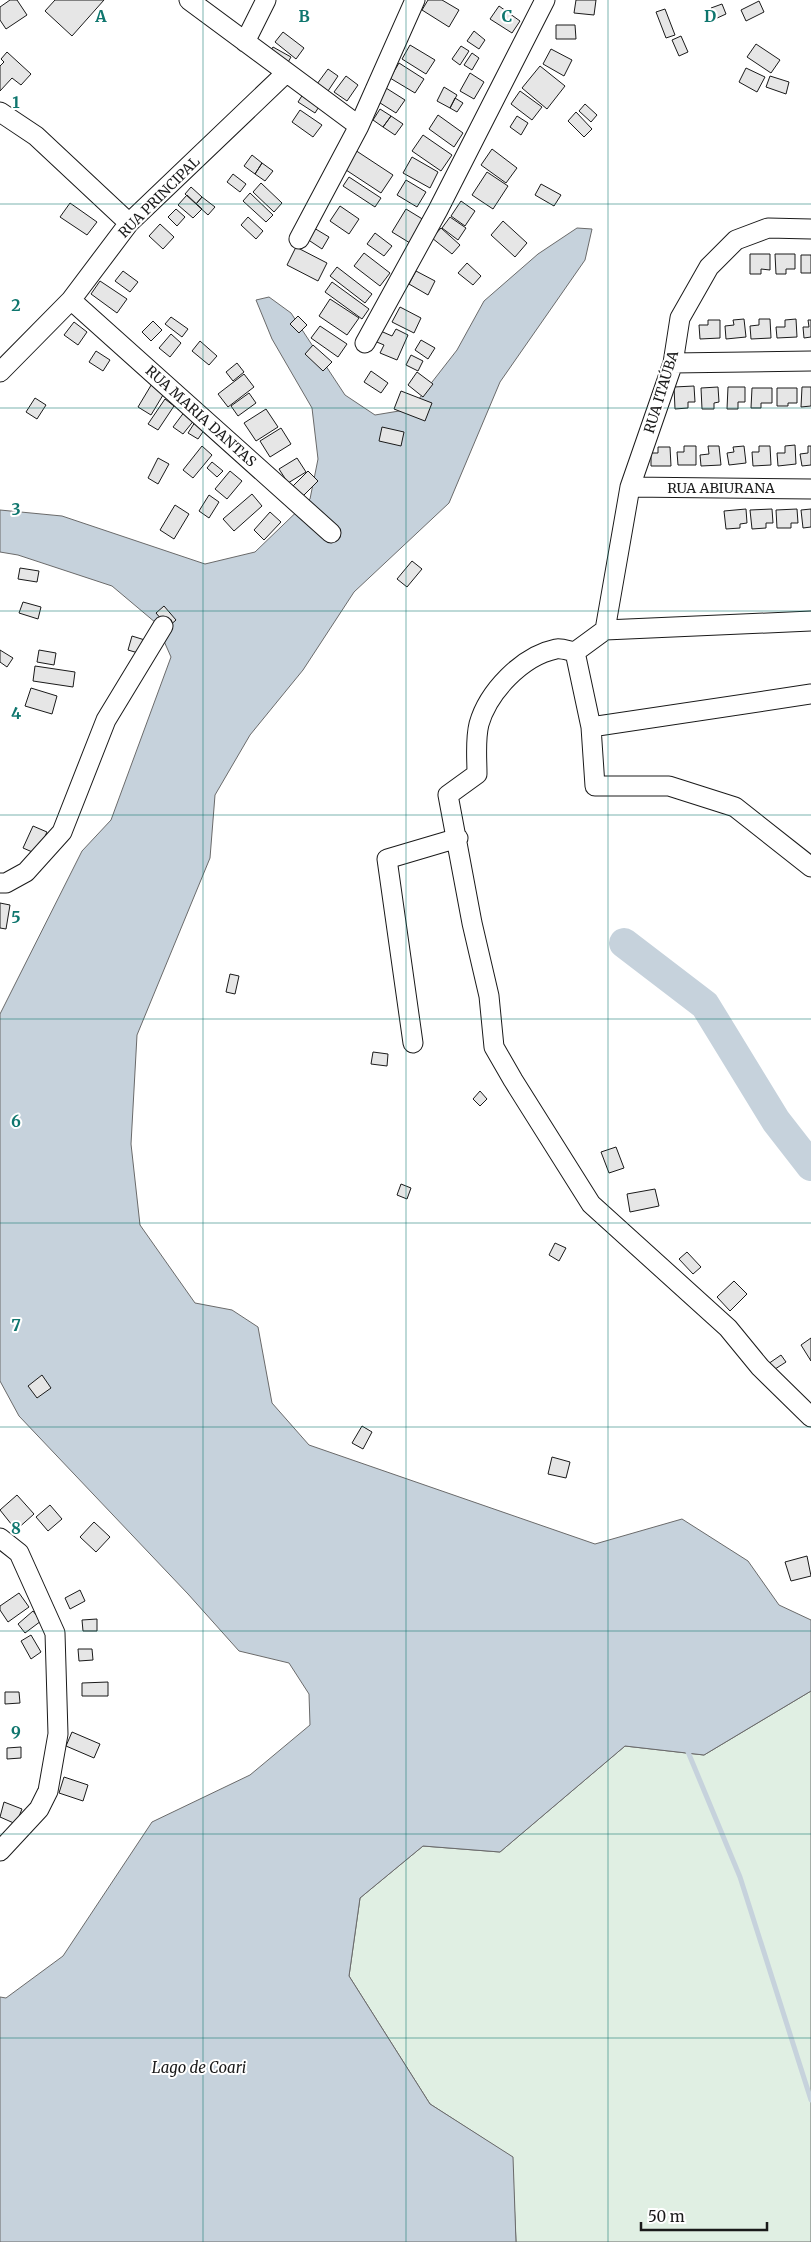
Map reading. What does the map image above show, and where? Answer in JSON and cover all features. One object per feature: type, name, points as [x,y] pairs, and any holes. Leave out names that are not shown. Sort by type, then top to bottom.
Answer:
[{"type":"street","points":[[189,0],[359,126]]},
{"type":"street","points":[[245,42],[266,0]]},
{"type":"street","points":[[299,238],[359,126],[415,0]]},
{"type":"street","points":[[365,343],[438,210],[545,0]]},
{"type":"street","name":"RUA PRINCIPAL","points":[[0,372],[71,300],[130,223],[286,73]]},
{"type":"street","points":[[0,112],[36,136],[130,223]]},
{"type":"street","name":"RUA ITAÚBA","points":[[605,630],[630,487],[673,363],[680,318],[709,267],[736,240],[768,228],[811,229]]},
{"type":"street","name":"RUA MARIA DANTAS","points":[[71,300],[330,533]]},
{"type":"street","points":[[673,363],[811,361]]},
{"type":"street","name":"RUA ABIURANA","points":[[630,487],[811,489]]},
{"type":"street","points":[[811,620],[605,630],[575,652],[558,649],[548,652],[524,665],[500,685],[484,710],[479,726],[477,774],[448,795],[458,838],[472,923],[489,996],[494,1047],[591,1204],[728,1328],[760,1367],[811,1417]]},
{"type":"street","points":[[0,883],[6,883],[26,872],[62,832],[106,720],[163,626]]},
{"type":"street","points":[[575,652],[591,727],[595,786],[669,786],[735,808],[811,867]]},
{"type":"street","points":[[591,727],[811,694]]},
{"type":"street","points":[[413,1043],[387,859],[458,838]]},
{"type":"street","points":[[0,1538],[19,1553],[55,1633],[58,1734],[48,1791],[39,1809],[0,1851]]},
{"type":"green space","points":[[811,1691],[811,2242],[516,2242],[512,2157],[430,2104],[349,1976],[360,1898],[423,1846],[500,1852],[625,1746],[704,1755]]},
{"type":"water","name":"Lago de Coari","points":[[577,228],[592,229],[585,260],[500,382],[449,503],[354,592],[303,670],[250,735],[215,795],[210,858],[137,1035],[131,1144],[140,1225],[195,1303],[232,1310],[258,1327],[272,1403],[309,1445],[595,1544],[682,1519],[748,1561],[779,1605],[811,1620],[811,1691],[704,1755],[625,1746],[500,1852],[423,1846],[360,1898],[349,1976],[430,2104],[513,2157],[516,2242],[0,2242],[0,1997],[6,1998],[63,1956],[152,1822],[250,1775],[310,1725],[309,1694],[289,1663],[239,1651],[188,1594],[19,1416],[0,1381],[0,1014],[82,851],[111,820],[171,657],[156,623],[112,586],[18,555],[0,552],[0,510],[62,516],[205,564],[255,552],[310,499],[318,459],[312,408],[272,339],[256,300],[269,297],[291,313],[345,395],[375,415],[411,409],[457,350],[484,301],[538,254]]},
{"type":"building","points":[[10,0],[17,0],[27,15],[6,29],[0,20],[0,7]]},
{"type":"building","points":[[55,0],[104,0],[72,36],[45,11]]},
{"type":"building","points":[[428,0],[442,0],[459,10],[449,27],[422,10]]},
{"type":"building","points":[[576,0],[596,0],[594,15],[574,13]]},
{"type":"building","points":[[759,1],[764,12],[746,21],[741,10]]},
{"type":"building","points":[[722,4],[726,14],[715,19],[711,8]]},
{"type":"building","points":[[499,6],[520,21],[512,33],[490,19]]},
{"type":"building","points":[[665,9],[675,35],[666,38],[656,12]]},
{"type":"building","points":[[556,25],[575,25],[576,39],[556,39]]},
{"type":"building","points":[[474,31],[485,40],[479,49],[467,41]]},
{"type":"building","points":[[283,32],[304,48],[296,59],[275,42]]},
{"type":"building","points":[[681,36],[688,52],[679,56],[672,40]]},
{"type":"building","points":[[756,44],[780,60],[771,73],[747,57]]},
{"type":"building","points":[[410,45],[435,60],[426,74],[402,59]]},
{"type":"building","points":[[461,46],[469,51],[460,65],[452,59]]},
{"type":"building","points":[[273,47],[291,57],[287,64],[269,53]]},
{"type":"building","points":[[551,49],[572,60],[564,76],[543,64]]},
{"type":"building","points":[[7,52],[31,74],[21,85],[12,78],[0,91],[0,66],[4,62],[1,59]]},
{"type":"building","points":[[472,53],[479,58],[472,70],[464,65]]},
{"type":"building","points":[[399,63],[424,79],[415,93],[390,78]]},
{"type":"building","points":[[540,66],[565,86],[547,109],[522,88]]},
{"type":"building","points":[[746,68],[765,77],[757,92],[739,82]]},
{"type":"building","points":[[328,69],[338,76],[328,91],[317,84]]},
{"type":"building","points":[[470,73],[484,82],[474,99],[460,91]]},
{"type":"building","points":[[346,76],[358,85],[347,101],[334,92]]},
{"type":"building","points":[[770,76],[789,82],[786,94],[766,87]]},
{"type":"building","points":[[444,87],[457,95],[450,108],[437,101]]},
{"type":"building","points":[[386,88],[405,100],[396,113],[377,101]]},
{"type":"building","points":[[305,91],[322,102],[315,113],[298,102]]},
{"type":"building","points":[[520,91],[542,107],[532,120],[511,104]]},
{"type":"building","points":[[455,98],[463,103],[457,112],[450,108]]},
{"type":"building","points":[[585,104],[597,115],[591,122],[579,111]]},
{"type":"building","points":[[380,109],[391,116],[383,127],[373,120]]},
{"type":"building","points":[[300,110],[322,125],[313,137],[292,122]]},
{"type":"building","points":[[576,112],[592,129],[584,137],[568,121]]},
{"type":"building","points":[[438,115],[463,133],[454,147],[429,129]]},
{"type":"building","points":[[391,116],[403,124],[395,135],[383,127]]},
{"type":"building","points":[[517,116],[528,123],[521,135],[510,127]]},
{"type":"building","points":[[423,135],[452,155],[441,171],[412,151]]},
{"type":"building","points":[[492,149],[517,168],[506,183],[481,165]]},
{"type":"building","points":[[355,150],[393,175],[381,193],[343,168]]},
{"type":"building","points":[[252,155],[262,163],[255,174],[244,166]]},
{"type":"building","points":[[412,157],[438,172],[430,188],[403,173]]},
{"type":"building","points":[[262,163],[273,171],[265,181],[255,174]]},
{"type":"building","points":[[487,172],[508,186],[493,209],[472,195]]},
{"type":"building","points":[[233,174],[246,184],[240,192],[227,182]]},
{"type":"building","points":[[349,177],[381,198],[375,207],[343,186]]},
{"type":"building","points":[[406,180],[426,192],[417,207],[397,195]]},
{"type":"building","points":[[261,183],[282,203],[274,212],[253,192]]},
{"type":"building","points":[[541,184],[561,195],[554,206],[535,195]]},
{"type":"building","points":[[191,187],[202,197],[196,204],[185,194]]},
{"type":"building","points":[[250,193],[273,215],[266,222],[243,201]]},
{"type":"building","points":[[187,195],[202,209],[193,218],[178,205]]},
{"type":"building","points":[[202,197],[215,207],[208,215],[196,204]]},
{"type":"building","points":[[461,201],[475,211],[465,226],[451,216]]},
{"type":"building","points":[[70,203],[97,222],[87,235],[60,217]]},
{"type":"building","points":[[340,206],[359,219],[349,234],[330,221]]},
{"type":"building","points":[[176,209],[185,217],[177,226],[168,217]]},
{"type":"building","points":[[406,209],[424,220],[410,243],[392,232]]},
{"type":"building","points":[[248,217],[263,231],[256,239],[241,225]]},
{"type":"building","points":[[450,217],[466,228],[458,240],[442,228]]},
{"type":"building","points":[[503,221],[527,243],[515,257],[491,235]]},
{"type":"building","points":[[160,224],[174,237],[163,249],[149,236]]},
{"type":"building","points":[[314,228],[329,237],[322,249],[307,239]]},
{"type":"building","points":[[441,228],[460,245],[452,254],[432,238]]},
{"type":"building","points":[[375,233],[392,246],[384,256],[367,244]]},
{"type":"building","points":[[296,247],[327,263],[318,281],[287,265]]},
{"type":"building","points":[[364,253],[390,273],[380,286],[354,266]]},
{"type":"building","points":[[750,254],[770,254],[770,270],[761,269],[761,274],[750,274]]},
{"type":"building","points":[[775,254],[795,254],[795,269],[786,269],[786,274],[776,274]]},
{"type":"building","points":[[801,255],[811,255],[811,273],[801,273]]},
{"type":"building","points":[[467,263],[481,276],[473,285],[458,273]]},
{"type":"building","points":[[337,267],[372,294],[365,303],[330,276]]},
{"type":"building","points":[[123,271],[138,282],[130,292],[115,281]]},
{"type":"building","points":[[416,271],[435,281],[428,295],[409,284]]},
{"type":"building","points":[[100,281],[127,299],[117,313],[91,294]]},
{"type":"building","points":[[332,282],[369,309],[362,319],[325,292]]},
{"type":"building","points":[[330,299],[359,318],[347,335],[319,316]]},
{"type":"building","points":[[400,307],[421,318],[414,333],[392,322]]},
{"type":"building","points":[[298,316],[307,325],[299,333],[290,324]]},
{"type":"building","points":[[171,317],[188,329],[182,337],[165,324]]},
{"type":"building","points":[[744,319],[746,337],[726,339],[725,326],[734,325],[733,320]]},
{"type":"building","points":[[759,319],[770,319],[771,338],[751,339],[750,326],[759,325]]},
{"type":"building","points":[[796,319],[797,337],[777,338],[776,327],[785,327],[785,320]]},
{"type":"building","points":[[708,320],[720,320],[720,338],[700,339],[699,325],[708,325]]},
{"type":"building","points":[[808,320],[811,320],[811,337],[804,338],[803,327],[809,327]]},
{"type":"building","points":[[153,321],[162,330],[151,341],[142,332]]},
{"type":"building","points":[[74,322],[87,332],[78,345],[64,335]]},
{"type":"building","points":[[320,326],[347,344],[338,357],[311,338]]},
{"type":"building","points":[[376,329],[392,336],[396,329],[408,335],[397,360],[380,353],[384,345],[372,340]]},
{"type":"building","points":[[171,334],[181,343],[170,357],[159,348]]},
{"type":"building","points":[[421,340],[435,348],[428,359],[415,350]]},
{"type":"building","points":[[200,341],[217,356],[209,365],[192,351]]},
{"type":"building","points":[[313,345],[332,362],[323,371],[305,354]]},
{"type":"building","points":[[96,351],[110,360],[103,371],[89,362]]},
{"type":"building","points":[[411,355],[423,361],[418,371],[406,365]]},
{"type":"building","points":[[237,363],[244,372],[233,381],[226,372]]},
{"type":"building","points":[[371,371],[388,383],[381,393],[364,382]]},
{"type":"building","points":[[417,372],[433,384],[423,397],[408,385]]},
{"type":"building","points":[[244,374],[254,387],[228,407],[218,394]]},
{"type":"building","points":[[153,382],[166,390],[151,415],[138,407]]},
{"type":"building","points":[[694,386],[695,402],[688,402],[688,408],[675,409],[674,387]]},
{"type":"building","points":[[718,387],[719,402],[714,403],[714,409],[702,409],[701,388]]},
{"type":"building","points":[[728,387],[745,387],[745,402],[738,402],[738,409],[727,409]]},
{"type":"building","points":[[802,387],[811,387],[811,406],[801,407]]},
{"type":"building","points":[[752,388],[772,388],[772,403],[761,403],[761,408],[751,408]]},
{"type":"building","points":[[777,388],[797,388],[797,403],[788,403],[788,406],[777,406]]},
{"type":"building","points":[[401,391],[432,403],[425,421],[394,409]]},
{"type":"building","points":[[249,393],[256,403],[238,416],[231,406]]},
{"type":"building","points":[[35,398],[46,405],[37,419],[26,412]]},
{"type":"building","points":[[165,399],[174,406],[158,430],[148,424]]},
{"type":"building","points":[[266,409],[278,427],[256,441],[244,423]]},
{"type":"building","points":[[185,411],[195,419],[183,434],[173,427]]},
{"type":"building","points":[[197,419],[207,426],[198,439],[188,433]]},
{"type":"building","points":[[382,427],[404,432],[401,446],[379,441]]},
{"type":"building","points":[[281,428],[291,444],[270,457],[260,441]]},
{"type":"building","points":[[795,445],[796,464],[778,466],[777,453],[785,453],[785,446]]},
{"type":"building","points":[[202,446],[212,455],[193,478],[183,470]]},
{"type":"building","points":[[684,446],[696,446],[696,465],[678,465],[677,452],[684,452]]},
{"type":"building","points":[[708,446],[719,446],[721,465],[701,466],[700,455],[709,454]]},
{"type":"building","points":[[744,446],[746,463],[729,465],[727,453],[734,452],[733,447]]},
{"type":"building","points":[[759,446],[770,446],[771,465],[753,466],[752,452],[759,452]]},
{"type":"building","points":[[808,446],[811,446],[811,465],[802,466],[800,454],[808,453]]},
{"type":"building","points":[[658,447],[670,447],[671,466],[651,466],[651,453],[658,453]]},
{"type":"building","points":[[158,458],[169,464],[158,484],[148,478]]},
{"type":"building","points":[[297,458],[306,472],[288,483],[279,469]]},
{"type":"building","points":[[212,462],[223,471],[217,477],[207,468]]},
{"type":"building","points":[[230,471],[242,481],[227,499],[215,489]]},
{"type":"building","points":[[308,471],[318,481],[302,497],[292,487]]},
{"type":"building","points":[[252,494],[262,506],[234,531],[223,519]]},
{"type":"building","points":[[209,495],[219,502],[209,518],[199,511]]},
{"type":"building","points":[[175,505],[189,514],[174,539],[160,530]]},
{"type":"building","points":[[746,509],[747,523],[740,524],[740,528],[726,529],[724,511]]},
{"type":"building","points":[[772,509],[773,523],[766,523],[766,528],[752,529],[750,510]]},
{"type":"building","points":[[797,509],[798,523],[791,523],[791,528],[777,528],[776,510]]},
{"type":"building","points":[[811,509],[811,527],[803,528],[801,510]]},
{"type":"building","points":[[270,512],[281,522],[264,540],[254,530]]},
{"type":"building","points":[[412,561],[422,569],[407,587],[397,579]]},
{"type":"building","points":[[20,568],[39,571],[37,582],[18,579]]},
{"type":"building","points":[[23,602],[41,607],[38,619],[19,613]]},
{"type":"building","points":[[164,606],[176,620],[168,627],[156,613]]},
{"type":"building","points":[[132,636],[148,641],[145,655],[128,650]]},
{"type":"building","points":[[0,650],[13,658],[7,667],[0,662]]},
{"type":"building","points":[[39,650],[56,653],[54,665],[37,662]]},
{"type":"building","points":[[35,666],[75,672],[73,687],[33,681]]},
{"type":"building","points":[[31,688],[57,696],[52,714],[25,706]]},
{"type":"building","points":[[33,826],[47,832],[37,854],[23,848]]},
{"type":"building","points":[[0,903],[10,905],[6,929],[0,928]]},
{"type":"building","points":[[230,974],[239,976],[235,994],[226,992]]},
{"type":"building","points":[[373,1052],[388,1054],[387,1066],[371,1064]]},
{"type":"building","points":[[480,1091],[487,1099],[480,1106],[473,1099]]},
{"type":"building","points":[[616,1147],[624,1168],[609,1173],[601,1152]]},
{"type":"building","points":[[401,1184],[411,1188],[407,1199],[397,1195]]},
{"type":"building","points":[[655,1189],[659,1206],[630,1212],[627,1194]]},
{"type":"building","points":[[555,1243],[566,1248],[559,1261],[549,1255]]},
{"type":"building","points":[[687,1252],[701,1267],[693,1274],[679,1259]]},
{"type":"building","points":[[734,1281],[747,1294],[730,1311],[717,1297]]},
{"type":"building","points":[[811,1338],[811,1361],[801,1345]]},
{"type":"building","points":[[781,1355],[786,1362],[772,1371],[768,1364]]},
{"type":"building","points":[[42,1375],[51,1388],[37,1398],[28,1386]]},
{"type":"building","points":[[362,1426],[372,1432],[363,1449],[352,1443]]},
{"type":"building","points":[[552,1457],[570,1462],[566,1478],[548,1474]]},
{"type":"building","points":[[17,1495],[34,1514],[16,1530],[0,1510]]},
{"type":"building","points":[[50,1505],[62,1519],[48,1531],[36,1517]]},
{"type":"building","points":[[94,1522],[110,1537],[96,1552],[80,1537]]},
{"type":"building","points":[[807,1556],[811,1576],[791,1581],[785,1562]]},
{"type":"building","points":[[80,1590],[85,1601],[70,1609],[65,1598]]},
{"type":"building","points":[[19,1593],[29,1607],[8,1622],[0,1610],[0,1606]]},
{"type":"building","points":[[33,1611],[41,1621],[25,1633],[18,1624]]},
{"type":"building","points":[[97,1619],[97,1631],[83,1631],[82,1620]]},
{"type":"building","points":[[31,1635],[41,1652],[31,1659],[21,1641]]},
{"type":"building","points":[[78,1649],[92,1649],[93,1660],[79,1661]]},
{"type":"building","points":[[108,1682],[108,1696],[82,1696],[82,1683]]},
{"type":"building","points":[[5,1692],[19,1692],[20,1703],[5,1704]]},
{"type":"building","points":[[72,1732],[100,1744],[94,1758],[66,1746]]},
{"type":"building","points":[[21,1747],[21,1758],[7,1759],[7,1748]]},
{"type":"building","points":[[64,1777],[88,1785],[83,1801],[59,1793]]},
{"type":"building","points":[[4,1802],[22,1809],[16,1824],[0,1817]]},
{"type":"waterway","points":[[624,943],[705,1005],[776,1121],[811,1166]]},
{"type":"waterway","points":[[686,1747],[740,1877],[811,2100]]}]
